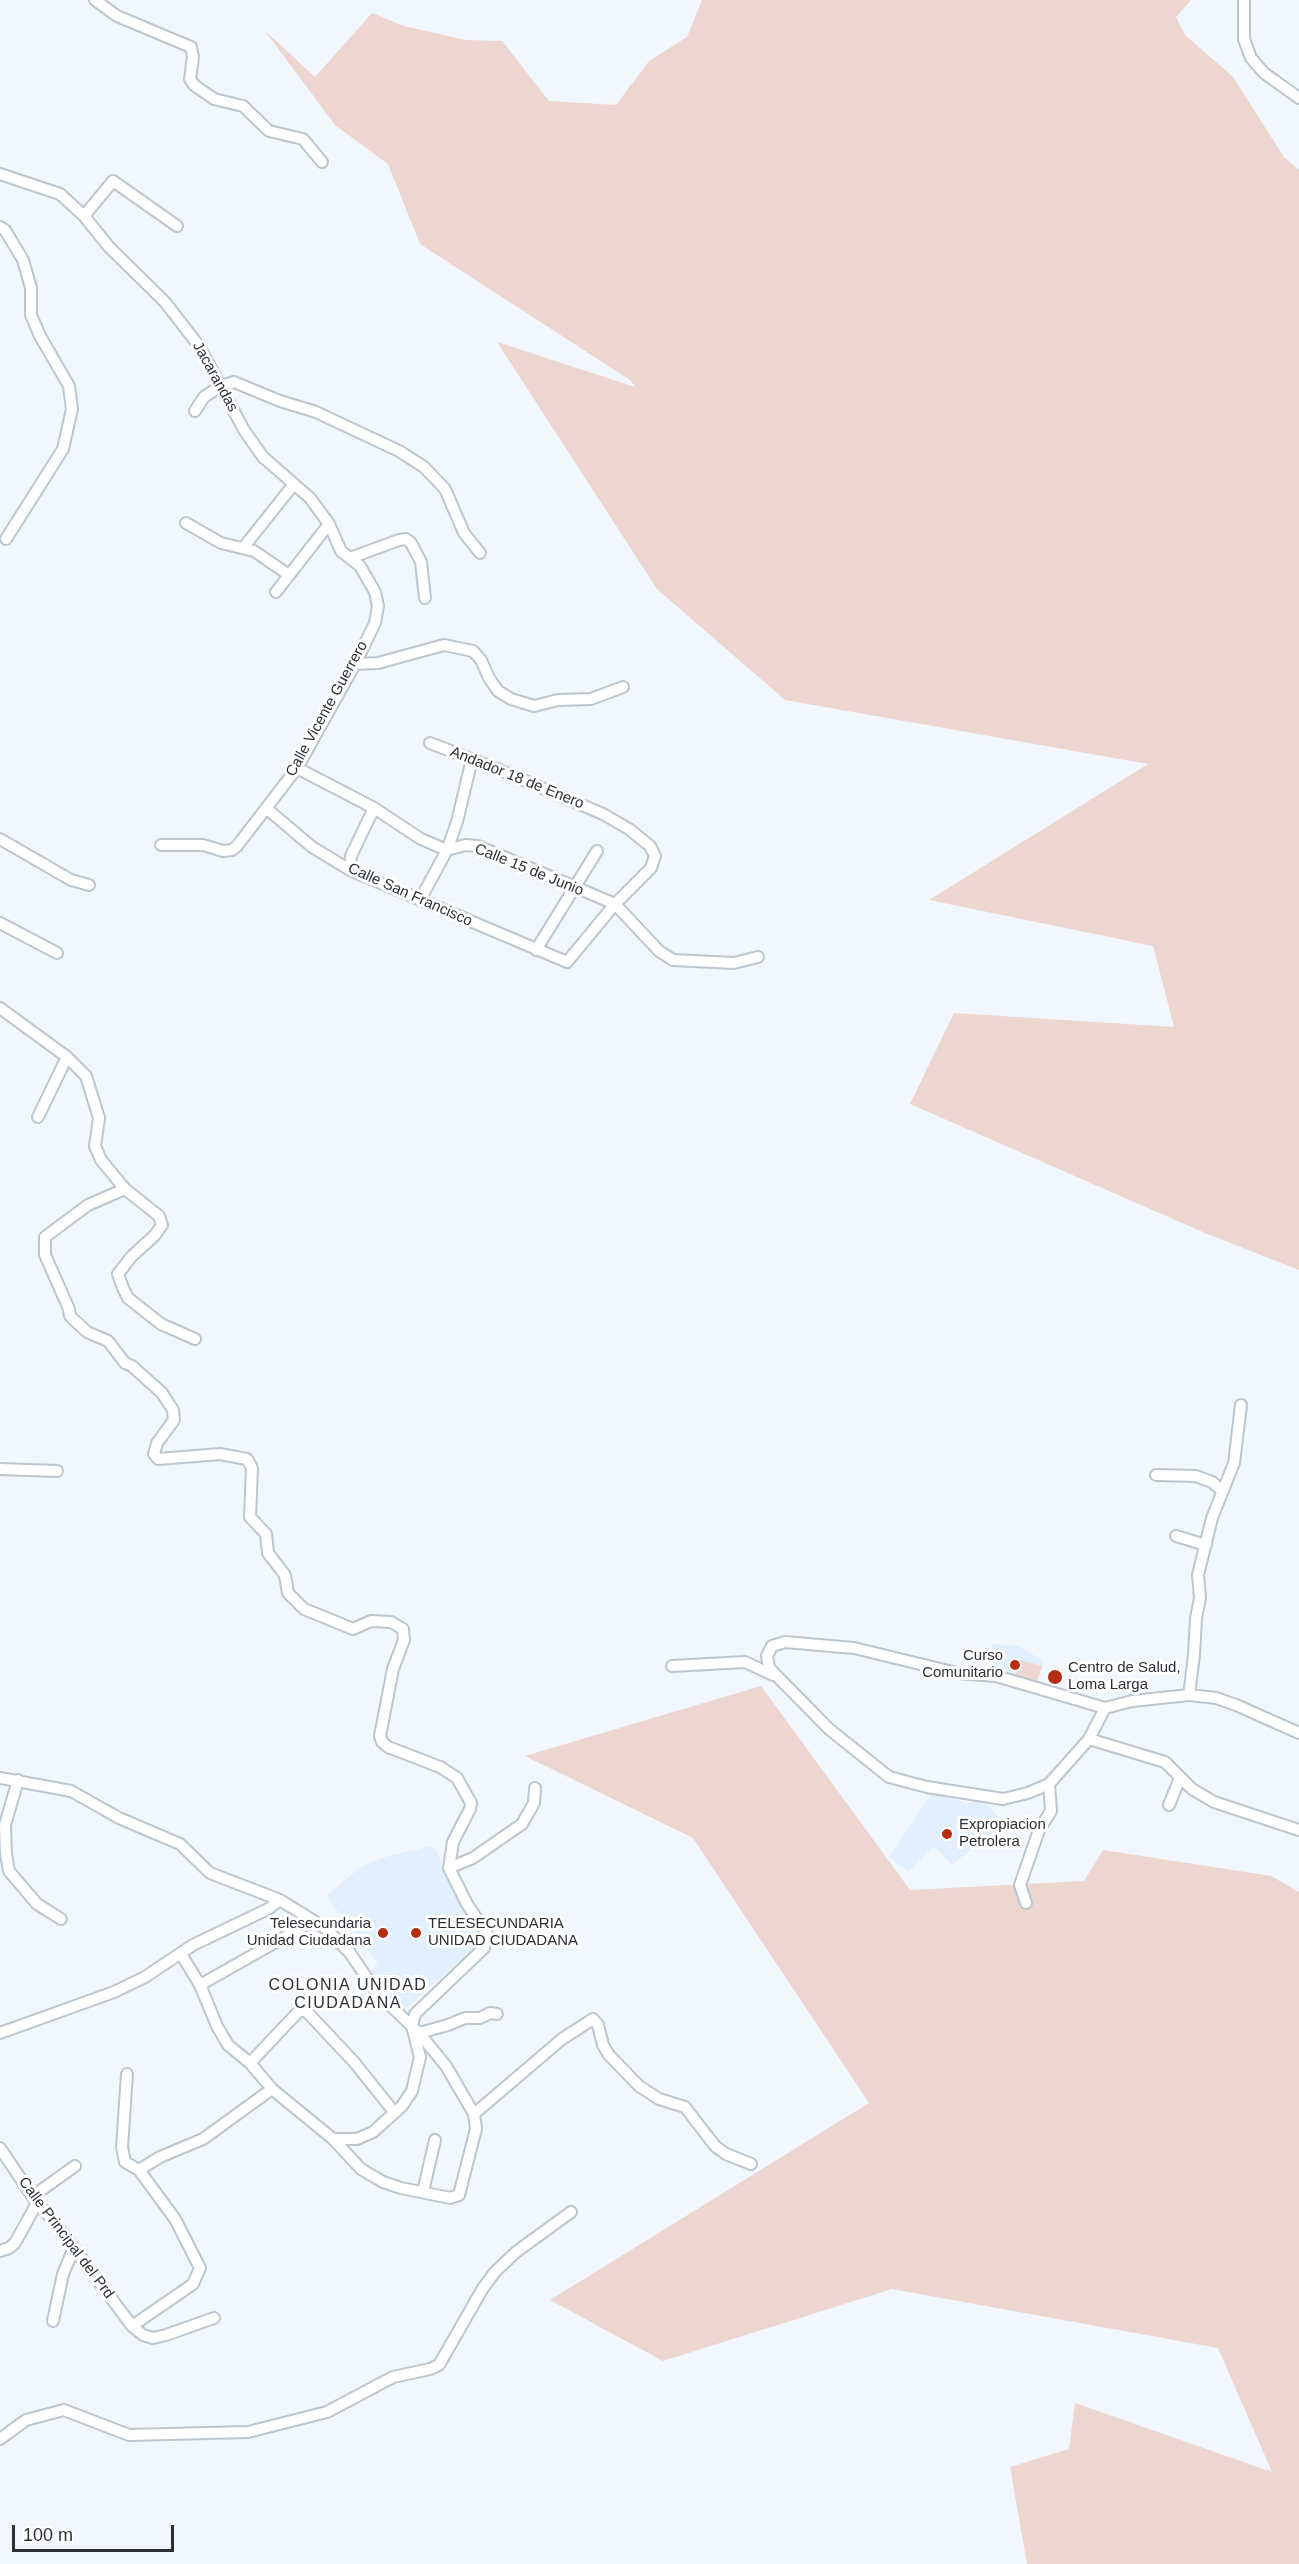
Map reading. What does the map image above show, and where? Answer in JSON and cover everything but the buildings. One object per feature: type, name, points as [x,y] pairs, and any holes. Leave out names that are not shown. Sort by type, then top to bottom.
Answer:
[{"type":"street","points":[[95,0],[117,16],[191,47],[194,57],[190,79],[194,85],[214,99],[243,106],[269,131],[303,139],[322,162]]},
{"type":"street","points":[[1244,0],[1244,39],[1251,58],[1264,73],[1299,98]]},
{"type":"street","name":"Jacarandas","points":[[0,174],[60,195],[84,216],[109,248],[165,302],[199,346],[244,430],[263,457],[310,498],[329,524],[341,551],[360,566],[375,592],[378,606],[375,623]]},
{"type":"street","points":[[84,216],[113,181],[177,226]]},
{"type":"street","points":[[0,227],[5,230],[23,260],[31,288],[31,315],[40,336],[69,386],[72,409],[63,449],[6,539]]},
{"type":"street","points":[[195,411],[204,397],[221,386],[234,382],[280,401],[316,412],[399,451],[424,467],[445,489],[464,533],[480,553]]},
{"type":"street","points":[[243,548],[294,484]]},
{"type":"street","points":[[186,523],[221,543],[255,551],[289,575]]},
{"type":"street","points":[[276,592],[329,524]]},
{"type":"street","points":[[350,558],[406,539],[411,543],[421,562],[425,598]]},
{"type":"street","name":"Calle Vicente Guerrero","points":[[161,845],[203,845],[223,851],[232,850],[297,768],[355,664],[375,623]]},
{"type":"street","points":[[355,664],[378,663],[444,645],[473,651],[481,660],[498,691],[512,699],[534,706],[558,700],[591,699],[622,687]]},
{"type":"street","name":"Andador 18 de Enero","points":[[430,743],[603,814],[629,829],[651,846],[655,856],[651,868],[615,904],[567,962]]},
{"type":"street","points":[[420,900],[447,850],[457,822],[472,759]]},
{"type":"street","points":[[297,768],[374,808],[421,839],[447,850]]},
{"type":"street","name":"Calle San Francisco","points":[[266,808],[312,847],[350,870],[567,962]]},
{"type":"street","points":[[350,870],[351,856],[374,808]]},
{"type":"street","points":[[0,839],[71,880],[89,885]]},
{"type":"street","name":"Calle 15 de Junio","points":[[447,850],[465,845],[478,846],[615,904],[659,951],[674,960],[734,963],[758,957]]},
{"type":"street","points":[[536,950],[597,850]]},
{"type":"street","points":[[0,923],[57,953]]},
{"type":"street","points":[[0,1008],[67,1057],[86,1076],[99,1118],[95,1146],[101,1160],[125,1189],[159,1216],[162,1225],[118,1274],[123,1288],[128,1298],[161,1324],[195,1339]]},
{"type":"street","points":[[38,1117],[67,1057]]},
{"type":"street","points":[[125,1189],[88,1204],[45,1237],[45,1255],[70,1316],[87,1332],[108,1341],[124,1363],[132,1366],[162,1392],[173,1410],[174,1420],[157,1443],[154,1454],[158,1459],[220,1454],[247,1459],[252,1468],[250,1516],[266,1534],[268,1553],[285,1575],[288,1593],[304,1609],[352,1629],[371,1621],[391,1622],[403,1629],[404,1640],[393,1669],[380,1736],[382,1742],[388,1747],[440,1767],[451,1774],[457,1778],[469,1798],[470,1809],[453,1842],[449,1868],[467,1904],[487,1934],[484,1948],[415,2014],[415,2030],[420,2057],[412,2091],[373,2133],[357,2139],[333,2139]]},
{"type":"street","points":[[1189,1695],[1200,1598],[1198,1575],[1221,1490],[1234,1463],[1241,1405]]},
{"type":"street","points":[[0,1469],[57,1471]]},
{"type":"street","points":[[1156,1475],[1196,1476],[1212,1482],[1221,1490]]},
{"type":"street","points":[[1176,1536],[1206,1545]]},
{"type":"street","points":[[1105,1708],[1089,1739],[1049,1784],[1028,1793],[1003,1799],[927,1787],[889,1777],[829,1729],[769,1668],[767,1656],[772,1646],[785,1642],[854,1648],[957,1672],[996,1676],[1105,1708],[1132,1701],[1189,1695],[1216,1698],[1299,1733]]},
{"type":"street","points":[[672,1666],[745,1662],[776,1676]]},
{"type":"street","points":[[1089,1739],[1165,1762],[1192,1789],[1214,1802],[1299,1830]]},
{"type":"street","points":[[0,1778],[71,1791],[119,1818],[180,1844],[210,1873],[280,1900],[325,1928],[350,1953],[377,1993],[415,2030],[446,2066],[474,2114],[476,2129],[459,2195],[450,2198],[379,2184],[361,2169],[333,2139],[272,2089],[250,2063],[228,2044],[217,2026],[200,1985],[181,1954]]},
{"type":"street","points":[[1169,1805],[1180,1778]]},
{"type":"street","points":[[18,1780],[5,1825],[9,1871],[37,1904],[61,1919]]},
{"type":"street","points":[[1026,1903],[1020,1885],[1039,1830],[1051,1811],[1049,1784]]},
{"type":"street","points":[[449,1868],[473,1858],[522,1824],[534,1803],[535,1788]]},
{"type":"street","points":[[0,2033],[114,1992],[145,1977],[193,1945],[268,1909],[280,1900]]},
{"type":"street","points":[[200,1985],[313,1921]]},
{"type":"street","points":[[250,2063],[300,2010],[307,2012],[354,2062],[394,2112]]},
{"type":"street","points":[[415,2030],[448,2025],[465,2018],[480,2018],[490,2013],[498,2014]]},
{"type":"street","points":[[474,2114],[562,2039],[592,2019],[598,2025],[603,2045],[609,2055],[639,2086],[659,2099],[685,2107],[715,2146],[726,2154],[751,2163]]},
{"type":"street","points":[[127,2074],[122,2146],[125,2162],[139,2170],[175,2219],[200,2268],[193,2284],[132,2326],[143,2335],[153,2338],[214,2318]]},
{"type":"street","points":[[139,2170],[160,2157],[203,2139],[272,2089]]},
{"type":"street","points":[[423,2192],[435,2140]]},
{"type":"street","name":"Calle Principal del Prd","points":[[0,2148],[35,2199],[52,2218],[73,2250],[132,2326]]},
{"type":"street","points":[[0,2251],[15,2243],[35,2199],[75,2166]]},
{"type":"street","points":[[0,2439],[26,2420],[64,2410],[129,2435],[248,2432],[327,2412],[393,2377],[439,2365],[483,2288],[495,2272],[516,2252],[571,2212]]},
{"type":"street","points":[[53,2321],[63,2274],[73,2250]]},
{"type":"shaded area","points":[[702,0],[1191,0],[1176,17],[1185,35],[1233,77],[1284,157],[1299,170],[1299,1270],[1205,1233],[910,1104],[954,1013],[1174,1027],[1153,946],[929,900],[1148,764],[785,700],[657,589],[497,342],[635,387],[630,380],[420,244],[388,164],[335,125],[265,31],[315,77],[372,13],[404,26],[466,40],[502,41],[549,101],[616,105],[649,61],[687,37]]},
{"type":"shaded area","name":"Curso Comunitario","points":[[993,1644],[1018,1646],[1043,1661],[1036,1685],[988,1669]]},
{"type":"shaded area","points":[[1020,1660],[1042,1666],[1036,1684],[1015,1677]]},
{"type":"shaded area","points":[[761,1686],[910,1890],[1084,1881],[1103,1850],[1271,1876],[1299,1892],[1299,2564],[1027,2564],[1010,2467],[1069,2449],[1075,2403],[1272,2472],[1218,2348],[892,2289],[663,2361],[550,2300],[869,2103],[693,1838],[525,1756]]},
{"type":"shaded area","name":"Expropiacion Petrolera","points":[[932,1793],[969,1803],[983,1800],[1004,1823],[952,1865],[934,1846],[908,1872],[889,1857]]},
{"type":"shaded area","name":"TELESECUNDARIA UNIDAD CIUDADANA","points":[[431,1846],[437,1851],[449,1883],[481,1942],[404,2010],[370,1973],[378,1963],[326,1896],[362,1866],[389,1856]]},
{"type":"place","name":"Curso Comunitario","points":[[1015,1665]]},
{"type":"place","name":"Centro de Salud, Loma Larga","points":[[1055,1677]]},
{"type":"place","name":"Expropiacion Petrolera","points":[[947,1834]]},
{"type":"place","name":"Telesecundaria Unidad Ciudadana","points":[[383,1933]]},
{"type":"place","name":"TELESECUNDARIA UNIDAD CIUDADANA","points":[[416,1933]]},
{"type":"district","name":"COLONIA UNIDAD CIUDADANA","points":[[348,1995]]}]
